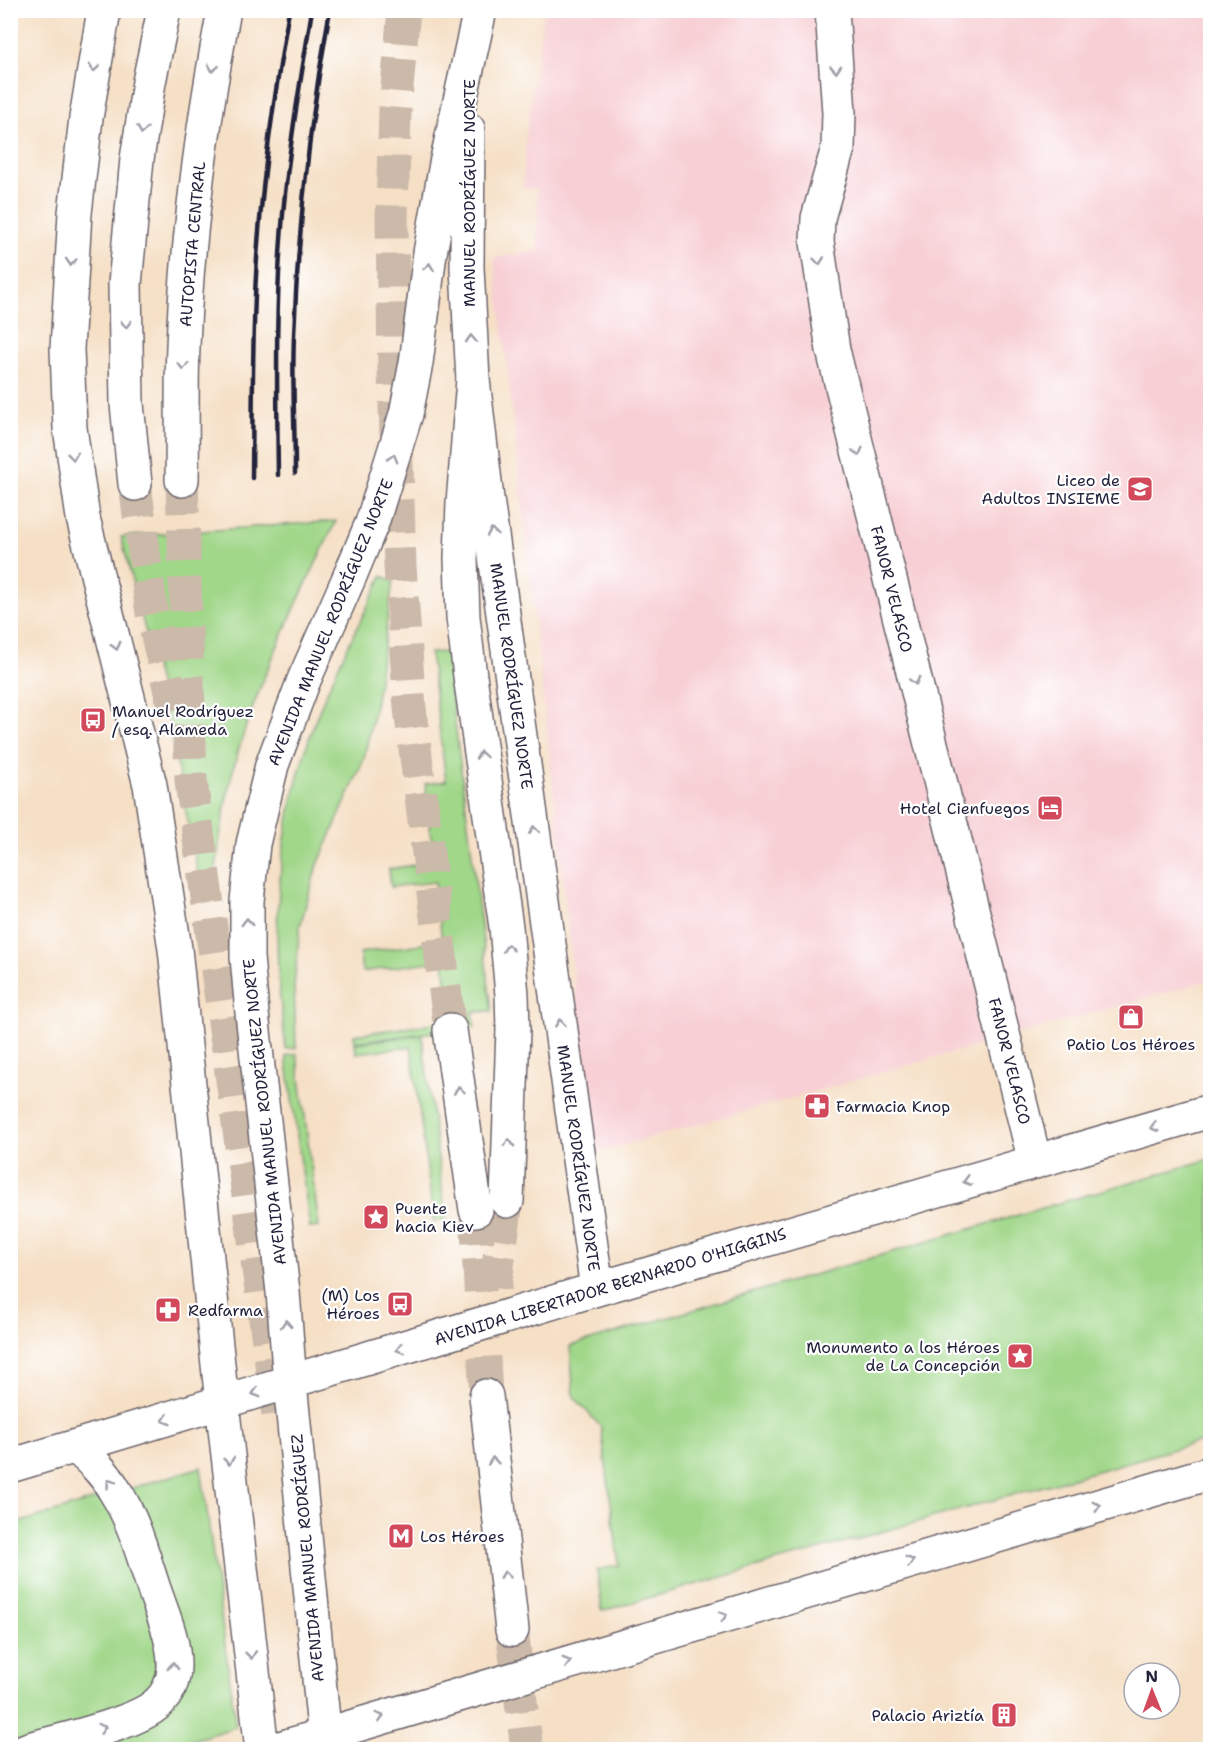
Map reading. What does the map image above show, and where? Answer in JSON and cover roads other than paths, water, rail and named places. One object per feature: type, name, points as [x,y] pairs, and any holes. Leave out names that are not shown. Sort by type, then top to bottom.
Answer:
[{"type":"main road","points":[[104,10],[86,118],[75,213],[67,349],[70,428],[82,518],[150,785],[158,838],[184,1030],[222,1403],[262,1749]]},
{"type":"main road","points":[[135,484],[127,404],[125,284],[137,159],[149,82],[164,10]]},
{"type":"main road","name":"AUTOPISTA CENTRAL","points":[[182,480],[183,347],[192,229],[207,99],[224,10]]},
{"type":"main road","name":"AVENIDA MANUEL RODRÍGUEZ NORTE","points":[[290,1383],[284,1292],[247,957],[247,901],[253,844],[272,765],[304,680],[372,523],[406,414],[416,363],[440,197],[480,10]]},
{"type":"main road","name":"FANOR VELASCO","points":[[832,10],[839,113],[838,148],[818,218],[817,242],[832,350],[1035,1162]]},
{"type":"main road","name":"MANUEL RODRÍGUEZ NORTE","points":[[468,60],[467,268],[473,380],[597,1289]]},
{"type":"main road","points":[[473,380],[463,503],[461,570],[470,676],[506,927],[512,995],[513,1029],[507,1202]]},
{"type":"main road","points":[[450,1030],[476,1210]]},
{"type":"main road","name":"AVENIDA LIBERTADOR BERNARDO O'HIGGINS","points":[[10,1466],[597,1289],[1210,1111]]},
{"type":"main road","name":"AVENIDA MANUEL RODRÍGUEZ","points":[[290,1383],[325,1741]]},
{"type":"main road","points":[[486,1396],[512,1630]]},
{"type":"main road","points":[[26,1749],[145,1713],[164,1697],[171,1684],[174,1669],[173,1652],[164,1618],[129,1516],[95,1463],[76,1447]]},
{"type":"main road","points":[[273,1749],[325,1741],[1210,1473]]},
{"type":"tunnel","points":[[404,10],[395,110],[392,217],[400,566],[410,708],[450,1030]]},
{"type":"tunnel","points":[[182,480],[191,781],[278,1414]]},
{"type":"tunnel","points":[[135,484],[152,613],[176,718]]},
{"type":"tunnel","points":[[495,1288],[507,1201]]},
{"type":"tunnel","points":[[476,1210],[486,1396]]},
{"type":"tunnel","points":[[512,1630],[527,1750]]},
{"type":"railway","points":[[252,478],[258,242],[263,184],[289,10]]},
{"type":"railway","points":[[278,475],[277,344],[280,247],[292,138],[312,10]]},
{"type":"railway","points":[[295,473],[293,353],[298,254],[311,132],[330,10]]},
{"type":"place","name":"Liceo de Adultos INSIEME","points":[[1140,489]]},
{"type":"place","name":"Manuel Rodríguez / esq. Alameda","points":[[93,720]]},
{"type":"place","name":"Hotel Cienfuegos","points":[[1050,808]]},
{"type":"place","name":"Patio Los Héroes","points":[[1131,1017]]},
{"type":"place","name":"Farmacia Knop","points":[[817,1106]]},
{"type":"place","name":"Puente hacia Kiev","points":[[376,1217]]},
{"type":"place","name":"(M) Los Héroes","points":[[400,1304]]},
{"type":"place","name":"Redfarma","points":[[168,1310]]},
{"type":"place","name":"Monumento a los Héroes de La Concepción","points":[[1020,1356]]},
{"type":"place","name":"Los Héroes","points":[[401,1536]]},
{"type":"place","name":"Palacio Ariztía","points":[[1004,1715]]}]
